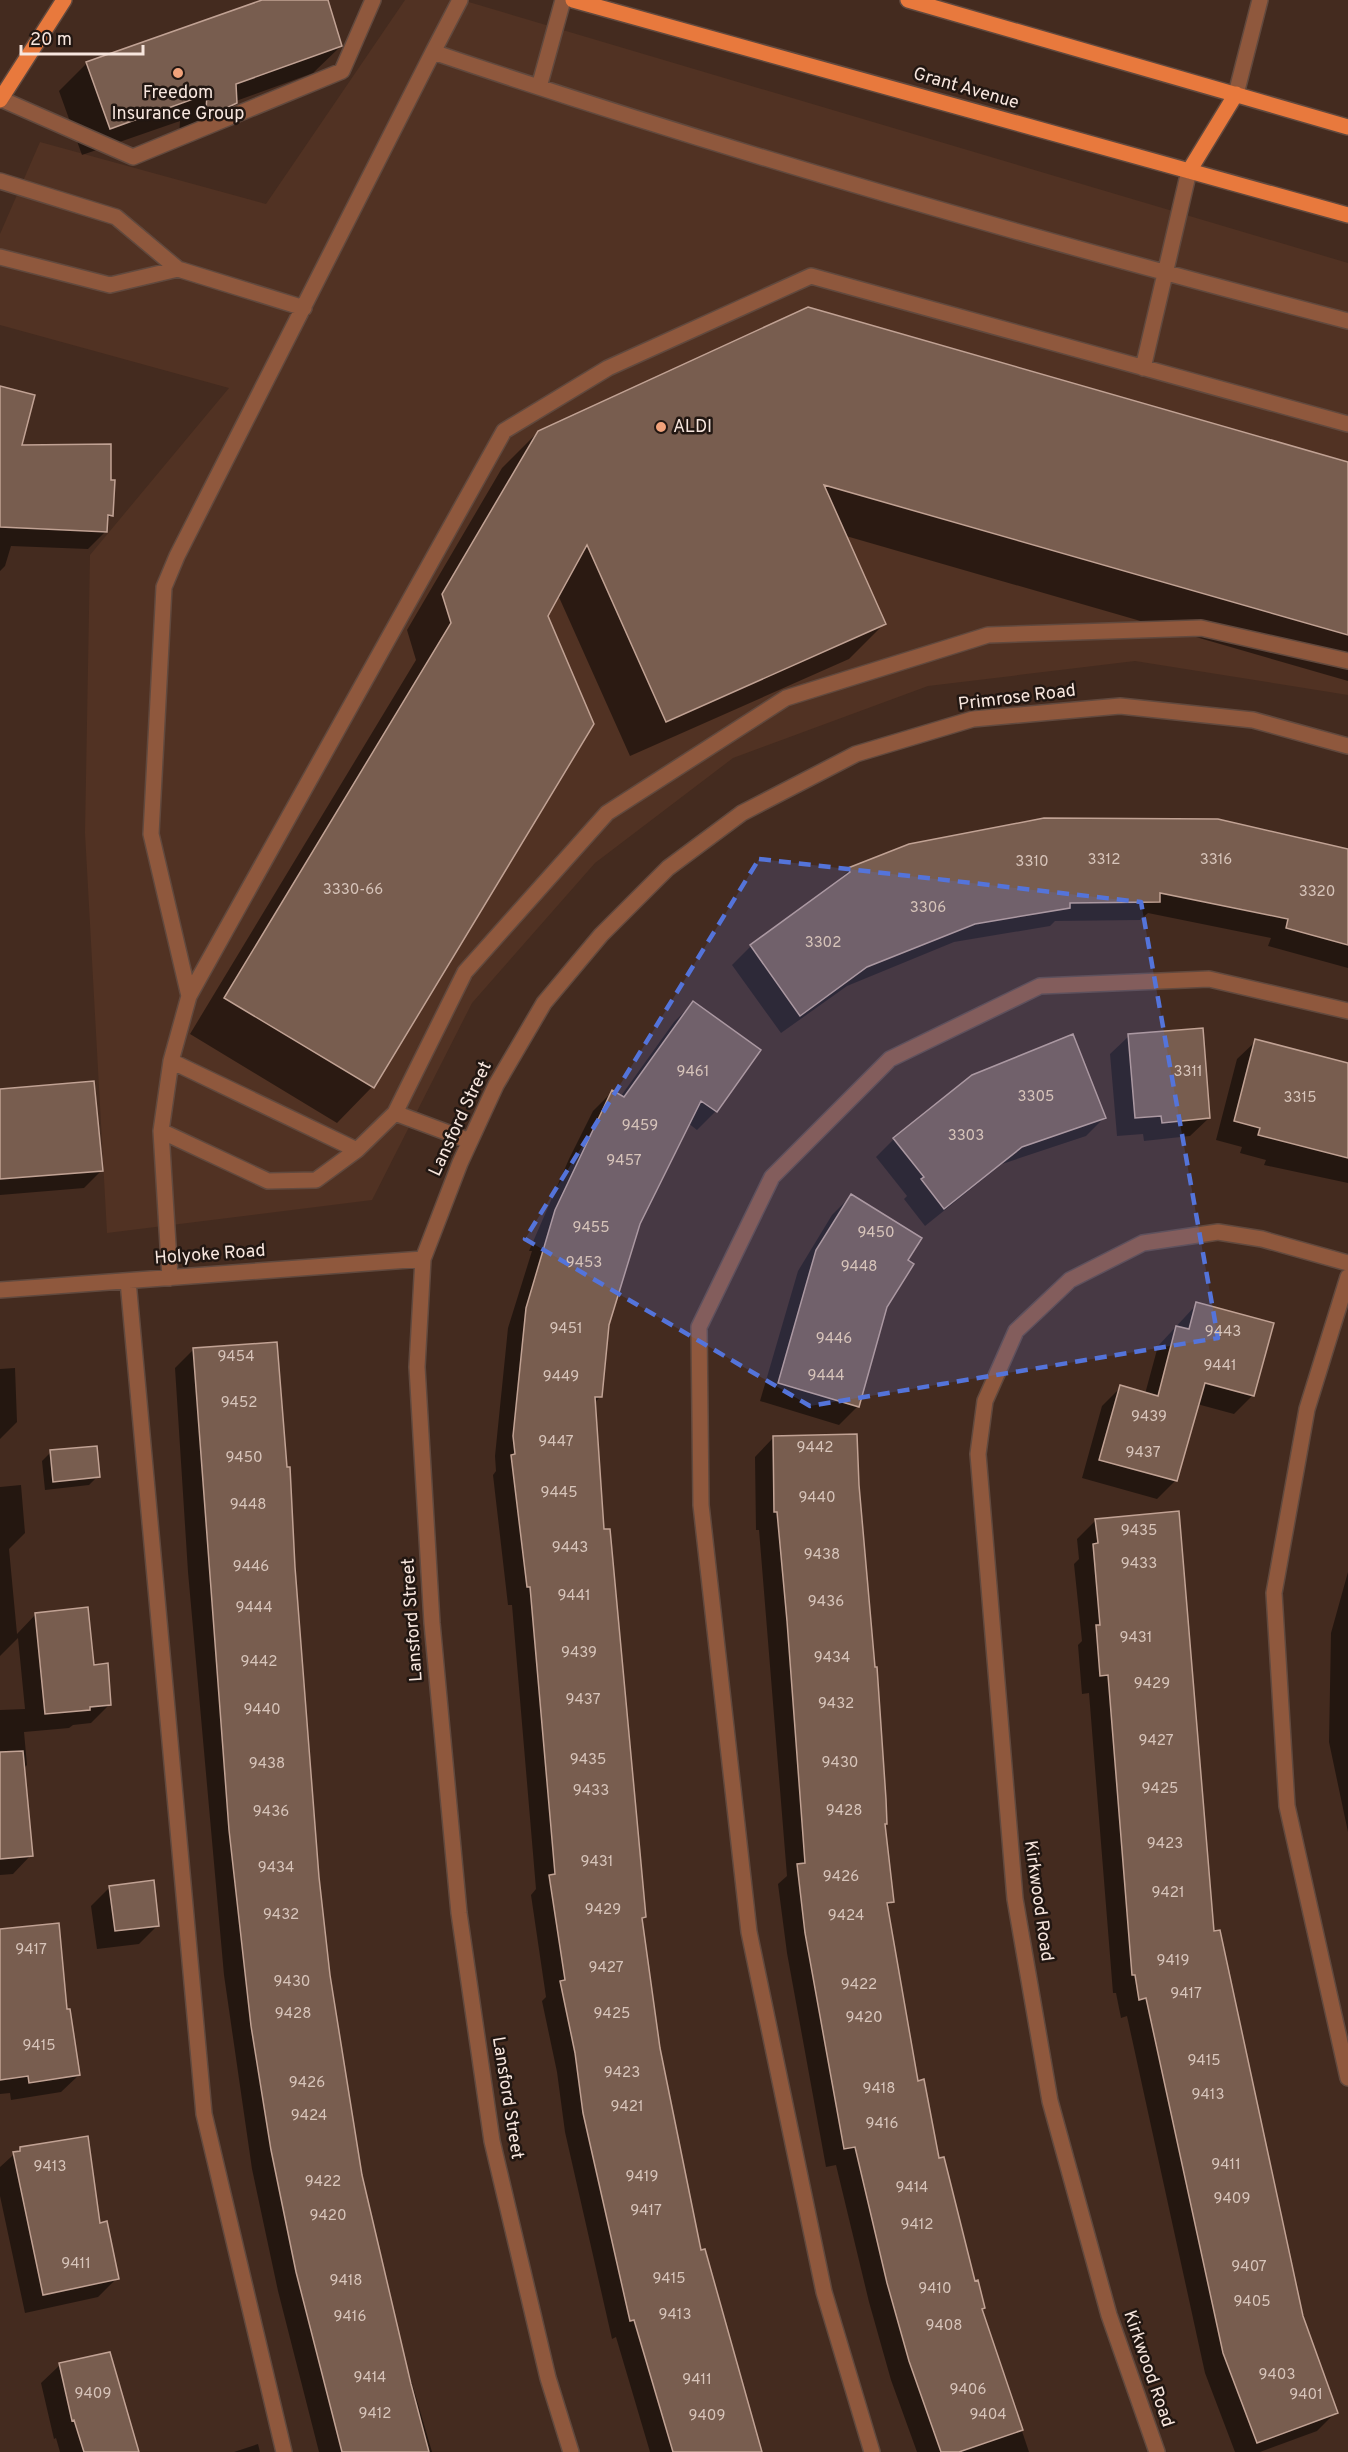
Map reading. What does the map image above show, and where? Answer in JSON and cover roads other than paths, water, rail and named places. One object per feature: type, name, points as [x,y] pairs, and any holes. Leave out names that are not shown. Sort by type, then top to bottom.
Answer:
[{"type":"main road","points":[[0,100],[64,0]]},
{"type":"main road","name":"Grant Avenue","points":[[573,0],[1348,215]]},
{"type":"main road","points":[[908,0],[1348,127]]},
{"type":"main road","points":[[1190,171],[1236,94]]},
{"type":"street","points":[[0,100],[133,157],[342,71],[374,0]]},
{"type":"street","points":[[189,996],[151,834],[164,587],[177,556],[460,0]]},
{"type":"street","points":[[538,87],[563,0]]},
{"type":"street","points":[[1236,94],[1260,0]]},
{"type":"street","points":[[433,52],[771,161],[1165,273],[1348,321]]},
{"type":"street","points":[[1143,368],[1190,171]]},
{"type":"street","points":[[0,181],[116,217],[178,269],[304,308]]},
{"type":"street","points":[[0,257],[110,285],[178,269]]},
{"type":"street","points":[[170,1278],[161,1131],[171,1061],[189,996],[504,430],[608,368],[811,276],[1348,424]]},
{"type":"street","points":[[161,1131],[268,1181],[316,1180],[357,1150],[395,1113],[465,972],[607,813],[786,698],[988,635],[1201,628],[1348,661]]},
{"type":"street","name":"Primrose Road","points":[[683,857],[742,813],[856,754],[973,719],[1120,706],[1253,720],[1348,746]]},
{"type":"street","name":"Lansford Street","points":[[571,2452],[548,2378],[492,2141],[459,1913],[432,1623],[418,1379],[423,1259],[470,1141],[496,1085],[544,1003],[601,935],[668,868],[683,857]]},
{"type":"street","points":[[872,2452],[824,2292],[749,1932],[700,1505],[699,1327],[772,1177],[890,1059],[1041,986],[1209,979],[1348,1011]]},
{"type":"street","points":[[171,1061],[357,1150]]},
{"type":"street","points":[[395,1113],[470,1141]]},
{"type":"street","name":"Kirkwood Road","points":[[1156,2452],[1108,2315],[1050,2101],[1015,1899],[978,1454],[985,1401],[1016,1332],[1070,1280],[1143,1243],[1218,1232],[1262,1239],[1348,1263]]},
{"type":"street","name":"Holyoke Road","points":[[0,1290],[423,1259]]},
{"type":"street","points":[[1348,1277],[1307,1409],[1274,1593],[1287,1806],[1348,2078]]},
{"type":"street","points":[[128,1281],[204,2114],[284,2452]]},
{"type":"place","name":"Freedom Insurance Group","points":[[178,73]]},
{"type":"place","name":"ALDI","points":[[661,427]]}]
